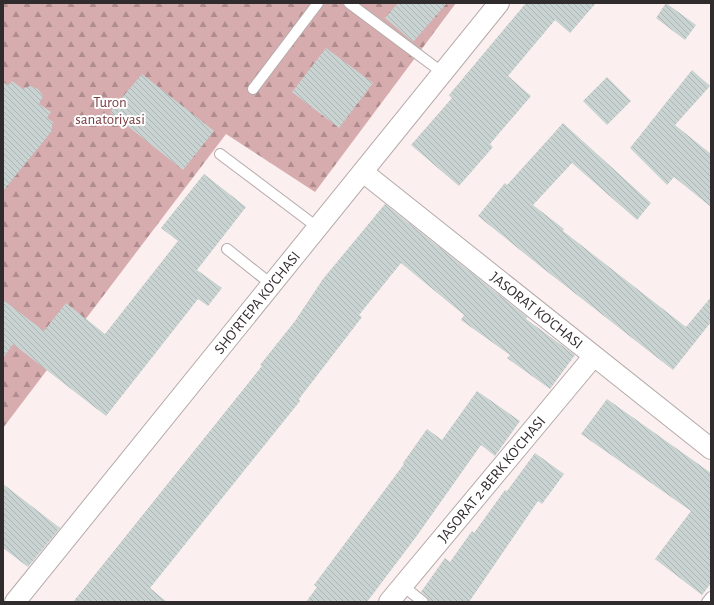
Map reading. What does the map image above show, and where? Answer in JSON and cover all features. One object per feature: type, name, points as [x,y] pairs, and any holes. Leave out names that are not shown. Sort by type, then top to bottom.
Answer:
[{"type":"street","name":"SHO'RTEPA KO'CHASI","points":[[14,602],[499,3]]},
{"type":"street","name":"JASORAT KO'CHASI","points":[[362,172],[593,357],[711,449]]},
{"type":"street","name":"JASORAT 2-BERK KO'CHASI","points":[[389,602],[593,357]]},
{"type":"street","points":[[3,596],[11,602]]},
{"type":"lane","points":[[253,90],[318,3]]},
{"type":"lane","points":[[349,3],[442,73]]},
{"type":"lane","points":[[220,154],[318,227]]},
{"type":"lane","points":[[227,250],[271,284]]},
{"type":"lane","points":[[403,586],[423,602]]},
{"type":"lane","points":[[707,602],[711,597]]},
{"type":"green space","name":"Turon sanatoriyasi","points":[[3,3],[456,3],[315,192],[226,134],[3,428]]},
{"type":"building","points":[[398,3],[447,3],[413,42],[385,18]]},
{"type":"building","points":[[526,3],[596,3],[570,33],[555,20],[508,76],[531,96],[490,144],[493,147],[459,186],[411,145],[452,98],[449,95]]},
{"type":"building","points":[[666,3],[696,25],[685,40],[656,18]]},
{"type":"building","points":[[326,48],[373,83],[339,128],[292,92]]},
{"type":"building","points":[[692,70],[710,86],[675,125],[711,154],[711,207],[674,177],[667,185],[630,148]]},
{"type":"building","points":[[142,74],[214,131],[183,170],[110,112]]},
{"type":"building","points":[[607,77],[631,101],[607,125],[583,101]]},
{"type":"building","points":[[12,81],[23,89],[30,86],[38,89],[43,96],[39,104],[51,112],[47,118],[53,122],[51,132],[3,191],[3,82],[9,85]]},
{"type":"building","points":[[563,123],[651,203],[637,220],[572,163],[533,205],[564,229],[563,231],[686,327],[711,297],[711,322],[673,370],[478,216],[505,183],[507,185]]},
{"type":"building","points":[[204,174],[246,207],[197,270],[222,288],[208,306],[198,299],[106,416],[13,344],[3,358],[3,300],[44,331],[66,303],[105,334],[178,241],[161,228]]},
{"type":"building","points":[[385,204],[527,317],[526,319],[575,355],[550,389],[507,358],[510,355],[461,320],[464,315],[401,263],[359,315],[362,317],[299,399],[300,401],[150,588],[167,602],[73,602],[262,366],[260,365],[295,321],[323,279]]},
{"type":"building","points":[[477,391],[520,421],[495,456],[481,445],[416,537],[367,602],[306,602],[317,587],[314,585],[404,464],[403,463],[427,429],[442,440]]},
{"type":"building","points":[[607,399],[711,473],[711,583],[702,595],[655,559],[691,511],[581,434]]},
{"type":"building","points":[[535,453],[564,474],[542,504],[538,501],[469,602],[429,602],[427,597],[421,592],[445,558],[450,562],[472,531],[474,533],[505,490],[507,491]]},
{"type":"building","points":[[3,484],[60,528],[28,567],[3,548]]}]
